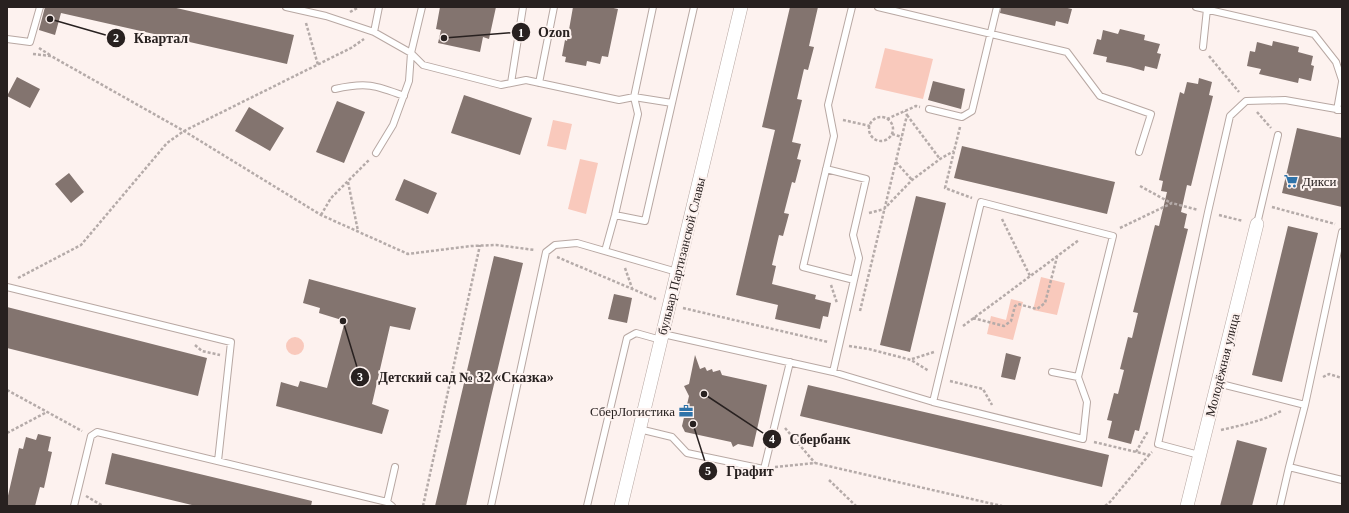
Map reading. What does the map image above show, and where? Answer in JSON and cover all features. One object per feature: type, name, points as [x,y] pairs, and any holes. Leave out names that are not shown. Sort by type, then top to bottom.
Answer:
[{"type":"street","name":"бульвар Партизанской Славы","points":[[621,506],[741,7]]},
{"type":"street","name":"Молодёжная улица","points":[[1186,506],[1257,224]]},
{"type":"lane","points":[[7,38],[30,42],[40,7]]},
{"type":"lane","points":[[286,7],[326,16],[374,32],[411,53],[423,65],[501,86],[526,80],[619,100],[634,97],[672,103]]},
{"type":"lane","points":[[374,32],[379,7]]},
{"type":"lane","points":[[376,153],[393,125],[409,82],[411,53],[422,7]]},
{"type":"lane","points":[[511,83],[523,7]]},
{"type":"lane","points":[[539,83],[554,7]]},
{"type":"lane","points":[[605,251],[615,215],[638,114],[634,97],[653,7]]},
{"type":"lane","points":[[615,215],[645,221],[694,7]]},
{"type":"lane","points":[[852,7],[828,105],[834,136],[803,267],[854,280]]},
{"type":"lane","points":[[878,7],[1067,52],[1100,96],[1151,114],[1139,152]]},
{"type":"lane","points":[[929,109],[962,117],[972,111],[997,7]]},
{"type":"lane","points":[[1196,7],[1314,34],[1336,62],[1342,81],[1339,110],[1285,100],[1246,101],[1230,116],[1158,444],[1199,455]]},
{"type":"lane","points":[[1203,47],[1207,9]]},
{"type":"lane","points":[[335,89],[354,85],[370,85],[404,96]]},
{"type":"lane","points":[[1257,224],[1278,135]]},
{"type":"lane","points":[[826,169],[866,179],[853,236],[859,258],[833,372]]},
{"type":"lane","points":[[586,506],[627,338],[636,333],[790,362],[833,372],[933,402],[1083,439],[1087,402],[1078,377],[1113,236],[982,202],[933,402]]},
{"type":"lane","points":[[1280,506],[1305,405],[1342,232]]},
{"type":"lane","points":[[491,506],[546,252],[555,245],[577,243],[677,272]]},
{"type":"lane","points":[[7,287],[231,342],[218,461]]},
{"type":"lane","points":[[639,430],[672,438],[687,453],[764,469],[790,362]]},
{"type":"lane","points":[[1052,372],[1078,377]]},
{"type":"lane","points":[[1217,383],[1305,405]]},
{"type":"lane","points":[[74,506],[90,436],[97,432],[389,504],[395,467]]},
{"type":"lane","points":[[1289,467],[1342,480]]},
{"type":"path","points":[[303,11],[318,65]]},
{"type":"path","points":[[14,280],[81,245],[167,143],[184,131],[351,48],[374,32]]},
{"type":"path","points":[[1203,47],[1246,101],[1278,135]]},
{"type":"path","points":[[29,53],[51,56],[184,131],[321,214],[408,254],[480,245],[496,245],[546,252],[658,300]]},
{"type":"path","points":[[888,119],[916,106],[929,109]]},
{"type":"path","points":[[905,111],[940,159]]},
{"type":"path","points":[[859,316],[907,115]]},
{"type":"path","points":[[830,117],[870,126]]},
{"type":"path","points":[[882,117],[888,119],[892,123],[893,129],[892,134],[888,139],[883,141],[872,137],[869,132],[872,121],[876,118],[882,117]]},
{"type":"path","points":[[962,117],[945,188],[982,202]]},
{"type":"path","points":[[892,134],[902,137]]},
{"type":"path","points":[[857,216],[884,209],[912,180],[940,159],[954,151]]},
{"type":"path","points":[[321,214],[331,198],[376,153]]},
{"type":"path","points":[[896,162],[912,180]]},
{"type":"path","points":[[348,182],[358,231]]},
{"type":"path","points":[[1140,186],[1172,203],[1257,224]]},
{"type":"path","points":[[1113,236],[1119,229],[1172,203]]},
{"type":"path","points":[[1262,205],[1337,225]]},
{"type":"path","points":[[994,206],[1030,276]]},
{"type":"path","points":[[951,328],[963,326],[1092,230]]},
{"type":"path","points":[[423,506],[480,245]]},
{"type":"path","points":[[620,256],[632,288]]},
{"type":"path","points":[[973,318],[1004,326],[1011,321],[1015,306],[1018,304],[1037,308],[1046,303],[1057,256]]},
{"type":"path","points":[[828,274],[837,304]]},
{"type":"path","points":[[678,304],[683,308],[839,345],[869,349],[912,360],[938,378],[983,389],[1000,418]]},
{"type":"path","points":[[828,342],[830,334]]},
{"type":"path","points":[[852,347],[854,339]]},
{"type":"path","points":[[912,360],[946,347]]},
{"type":"path","points":[[1309,383],[1329,374],[1342,378]]},
{"type":"path","points":[[7,390],[90,436]]},
{"type":"path","points":[[1204,434],[1252,423],[1274,415],[1295,403]]},
{"type":"path","points":[[7,434],[47,412]]},
{"type":"path","points":[[776,418],[815,462]]},
{"type":"path","points":[[1083,439],[1149,455]]},
{"type":"path","points":[[1105,506],[1110,502],[1158,444]]},
{"type":"path","points":[[764,469],[815,462],[1002,506]]},
{"type":"path","points":[[829,480],[856,506]]},
{"type":"path","points":[[77,491],[103,506]]},
{"type":"shaded area","points":[[885,48],[933,59],[923,99],[875,88]]},
{"type":"shaded area","points":[[553,120],[572,124],[566,150],[547,146]]},
{"type":"shaded area","points":[[580,159],[598,163],[586,214],[568,209]]},
{"type":"shaded area","points":[[1041,277],[1065,283],[1057,315],[1033,310]]},
{"type":"shaded area","points":[[1011,299],[1023,302],[1013,340],[987,334],[991,316],[1006,320]]},
{"type":"shaded area","points":[[291,337],[299,337],[304,342],[302,353],[299,355],[291,355],[286,350],[286,342]]},
{"type":"building","points":[[45,7],[172,7],[294,35],[287,64],[61,13],[55,35],[39,30]]},
{"type":"building","points":[[440,7],[496,7],[489,39],[483,37],[480,52],[438,43],[441,30],[436,29]]},
{"type":"building","points":[[573,7],[609,7],[618,9],[608,57],[602,56],[600,64],[587,61],[586,66],[565,62],[566,57],[562,56],[565,40],[567,41]]},
{"type":"building","points":[[790,7],[818,7],[809,46],[814,47],[808,70],[804,69],[797,99],[802,100],[792,142],[801,144],[797,159],[801,160],[795,183],[792,182],[784,213],[789,214],[783,236],[779,235],[772,265],[776,266],[772,284],[816,295],[815,299],[831,303],[828,317],[823,316],[820,329],[775,319],[778,305],[736,295],[775,130],[762,127]]},
{"type":"building","points":[[1001,7],[1063,7],[1072,9],[1068,24],[1056,21],[1055,26],[1000,13]]},
{"type":"building","points":[[1120,29],[1145,35],[1144,40],[1160,44],[1157,53],[1161,54],[1157,69],[1145,66],[1144,71],[1106,62],[1107,57],[1093,54],[1097,39],[1101,40],[1103,30],[1118,34]]},
{"type":"building","points":[[1273,41],[1299,47],[1298,52],[1313,56],[1311,65],[1314,66],[1311,81],[1299,78],[1298,83],[1259,74],[1261,69],[1247,66],[1250,51],[1255,52],[1257,42],[1272,46]]},
{"type":"building","points":[[17,77],[40,89],[30,108],[7,96]]},
{"type":"building","points":[[1199,78],[1212,82],[1209,95],[1213,96],[1191,186],[1187,185],[1181,212],[1187,214],[1184,228],[1188,229],[1139,431],[1135,430],[1131,444],[1108,438],[1112,421],[1107,420],[1114,393],[1118,394],[1124,370],[1120,369],[1128,337],[1132,338],[1138,313],[1133,312],[1155,225],[1159,226],[1167,192],[1161,191],[1163,181],[1159,180],[1180,92],[1184,94],[1187,82],[1198,84]]},
{"type":"building","points":[[933,81],[965,89],[961,109],[928,100]]},
{"type":"building","points":[[464,95],[532,118],[520,155],[451,133]]},
{"type":"building","points":[[337,101],[365,112],[344,163],[316,152]]},
{"type":"building","points":[[249,107],[284,128],[270,151],[235,131]]},
{"type":"building","points":[[1297,128],[1342,138],[1342,207],[1282,193]]},
{"type":"building","points":[[962,146],[1115,182],[1107,214],[954,178]]},
{"type":"building","points":[[69,173],[84,192],[71,203],[55,184]]},
{"type":"building","points":[[404,179],[437,193],[428,214],[395,200]]},
{"type":"building","points":[[916,196],[946,203],[910,352],[880,345]]},
{"type":"building","points":[[1288,226],[1318,233],[1282,382],[1252,375]]},
{"type":"building","points":[[494,256],[523,263],[466,506],[435,506]]},
{"type":"building","points":[[309,279],[416,308],[410,330],[390,326],[372,404],[389,410],[382,434],[276,406],[281,382],[298,387],[300,381],[327,388],[345,321],[319,313],[320,308],[303,303]]},
{"type":"building","points":[[614,294],[632,298],[627,323],[608,319]]},
{"type":"building","points":[[7,307],[207,358],[198,396],[7,348]]},
{"type":"building","points":[[1006,353],[1021,357],[1015,380],[1001,377]]},
{"type":"building","points":[[695,355],[700,369],[705,367],[707,371],[712,369],[713,372],[720,370],[722,375],[767,385],[753,447],[738,444],[733,447],[731,442],[685,432],[682,426],[689,396],[684,386],[689,384]]},
{"type":"building","points":[[808,385],[1109,455],[1102,487],[800,416]]},
{"type":"building","points":[[38,434],[51,437],[48,451],[52,452],[44,488],[40,487],[35,506],[7,506],[7,500],[19,448],[23,449],[26,437],[36,440]]},
{"type":"building","points":[[1237,440],[1267,448],[1252,506],[1220,506]]},
{"type":"building","points":[[112,453],[312,501],[311,506],[196,506],[105,484]]},
{"type":"place","name":"Квартал","points":[[50,19]]},
{"type":"place","name":"Ozon","points":[[444,38]]},
{"type":"place","name":"Дикси","points":[[1291,181]]},
{"type":"place","name":"Детский сад № 32 «Сказка»","points":[[343,321]]},
{"type":"place","name":"Сбербанк","points":[[704,394]]},
{"type":"place","name":"СберЛогистика","points":[[686,411]]},
{"type":"place","name":"Графит","points":[[693,424]]}]
